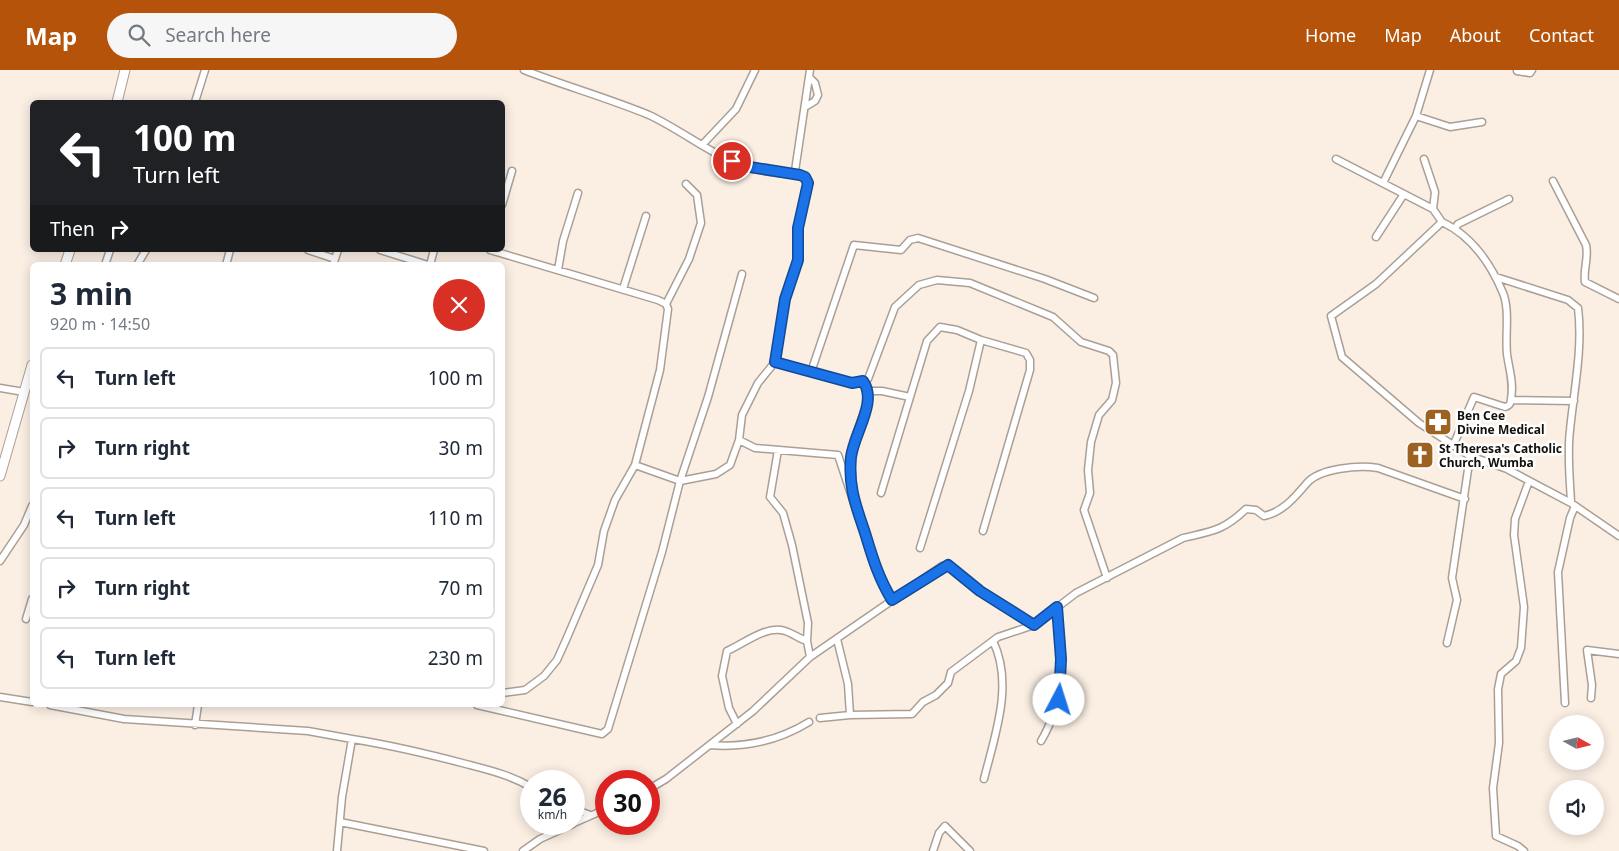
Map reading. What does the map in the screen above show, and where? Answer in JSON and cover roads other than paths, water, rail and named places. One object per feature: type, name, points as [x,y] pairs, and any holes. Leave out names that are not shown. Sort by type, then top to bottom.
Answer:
[{"type":"main road","points":[[118,100],[126,70]]},
{"type":"main road","points":[[0,476],[30,372]]},
{"type":"street","points":[[196,100],[206,70]]},
{"type":"street","points":[[524,70],[614,101],[672,127],[719,155],[744,166],[800,175]]},
{"type":"street","points":[[703,144],[736,109],[756,70]]},
{"type":"street","points":[[635,464],[680,480],[723,471],[730,465],[738,440],[742,414],[758,383],[775,362],[785,299],[798,260],[798,228],[808,191],[808,183],[805,177],[795,171],[810,70]]},
{"type":"street","points":[[1383,183],[1416,116],[1430,70]]},
{"type":"street","points":[[1517,71],[1530,73],[1532,70]]},
{"type":"street","points":[[805,107],[815,101],[818,95],[815,83],[810,78]]},
{"type":"street","points":[[1416,116],[1450,127],[1482,122]]},
{"type":"street","points":[[1336,159],[1433,209],[1442,222],[1455,228],[1476,246],[1504,295],[1508,355],[1512,370],[1511,400],[1505,407],[1474,397],[1453,446]]},
{"type":"street","points":[[1424,159],[1435,192],[1433,209]]},
{"type":"street","points":[[505,195],[512,171]]},
{"type":"street","points":[[1553,181],[1586,245],[1589,255],[1584,272],[1585,282],[1619,299]]},
{"type":"street","points":[[505,693],[525,690],[544,676],[556,660],[598,565],[604,531],[615,500],[635,464],[652,410],[665,348],[668,318],[666,304],[688,259],[701,223],[697,195],[686,184]]},
{"type":"street","points":[[558,270],[563,241],[578,193]]},
{"type":"street","points":[[1376,237],[1404,194]]},
{"type":"street","points":[[1455,228],[1458,224],[1509,199]]},
{"type":"street","points":[[623,289],[646,216]]},
{"type":"street","points":[[1442,222],[1376,284],[1331,316],[1342,357],[1419,423],[1453,446],[1470,456],[1507,470],[1573,504],[1619,536]]},
{"type":"street","points":[[812,372],[854,245],[900,250],[910,240],[918,238],[1045,278],[1094,298]]},
{"type":"street","points":[[312,252],[334,262]]},
{"type":"street","points":[[387,252],[419,262]]},
{"type":"street","points":[[497,252],[623,289],[666,304]]},
{"type":"street","points":[[486,707],[602,734],[608,729],[662,552],[680,480],[708,398],[742,274]]},
{"type":"street","points":[[1496,278],[1568,300],[1578,308],[1578,333],[1580,341],[1569,432],[1573,504],[1558,572],[1565,703]]},
{"type":"street","points":[[775,362],[852,383],[868,379],[895,308],[919,285],[937,280],[970,283],[1053,317],[1080,342],[1109,351],[1113,355],[1116,383],[1112,400],[1099,415],[1091,442],[1088,470],[1090,493],[1084,510],[1108,578]]},
{"type":"street","points":[[881,493],[927,341],[933,333],[940,328],[948,329],[1026,353],[1030,360],[1030,370],[983,531]]},
{"type":"street","points":[[920,548],[969,391],[981,340]]},
{"type":"street","points":[[853,500],[851,458],[854,440],[867,406],[869,391],[863,381]]},
{"type":"street","points":[[0,388],[24,392]]},
{"type":"street","points":[[869,391],[882,391],[910,397]]},
{"type":"street","points":[[1511,400],[1574,401]]},
{"type":"street","points":[[738,440],[755,448],[838,455],[876,570],[892,600]]},
{"type":"street","points":[[778,450],[770,496],[783,513],[792,545],[808,623],[807,641],[810,657]]},
{"type":"street","points":[[1447,643],[1457,600],[1452,578],[1470,456]]},
{"type":"street","points":[[820,718],[850,715],[912,714],[923,702],[936,695],[948,683],[952,672],[993,641],[1012,630],[1034,625],[1076,593],[1183,538],[1197,537],[1223,527],[1237,519],[1246,509],[1256,510],[1264,516],[1271,514],[1302,492],[1313,479],[1339,469],[1364,466],[1378,468],[1465,499]]},
{"type":"street","points":[[1524,851],[1518,846],[1496,836],[1493,788],[1499,743],[1498,689],[1501,674],[1519,656],[1521,640],[1524,607],[1514,535],[1515,519],[1529,481]]},
{"type":"street","points":[[0,560],[24,525],[30,511]]},
{"type":"street","points":[[660,782],[737,724],[810,657],[892,600],[948,565],[980,591],[1034,625]]},
{"type":"street","points":[[26,619],[30,606]]},
{"type":"street","points":[[1042,741],[1052,722],[1061,684],[1057,607]]},
{"type":"street","points":[[737,724],[729,708],[722,676],[727,651],[743,641],[773,631],[788,632],[807,641]]},
{"type":"street","points":[[837,639],[848,684],[850,715]]},
{"type":"street","points":[[984,779],[1002,700],[1002,666],[993,641]]},
{"type":"street","points":[[1591,698],[1592,684],[1587,650],[1619,654]]},
{"type":"street","points":[[0,697],[30,702]]},
{"type":"street","points":[[61,707],[124,719],[308,731],[399,748],[479,767],[512,776],[520,781]]},
{"type":"street","points":[[195,725],[198,707]]},
{"type":"street","points":[[710,745],[742,746],[786,735],[809,722]]},
{"type":"street","points":[[338,851],[340,822],[352,739]]},
{"type":"street","points":[[585,814],[590,816]]},
{"type":"street","points":[[585,818],[595,814]]},
{"type":"street","points":[[340,822],[484,851]]},
{"type":"street","points":[[933,851],[939,833],[945,826],[970,851]]},
{"type":"street","points":[[523,851],[550,835]]},
{"type":"place","name":"Ben Cee Divine Medical","points":[[1438,422]]},
{"type":"place","name":"St Theresa's Catholic Church, Wumba","points":[[1420,455]]}]
